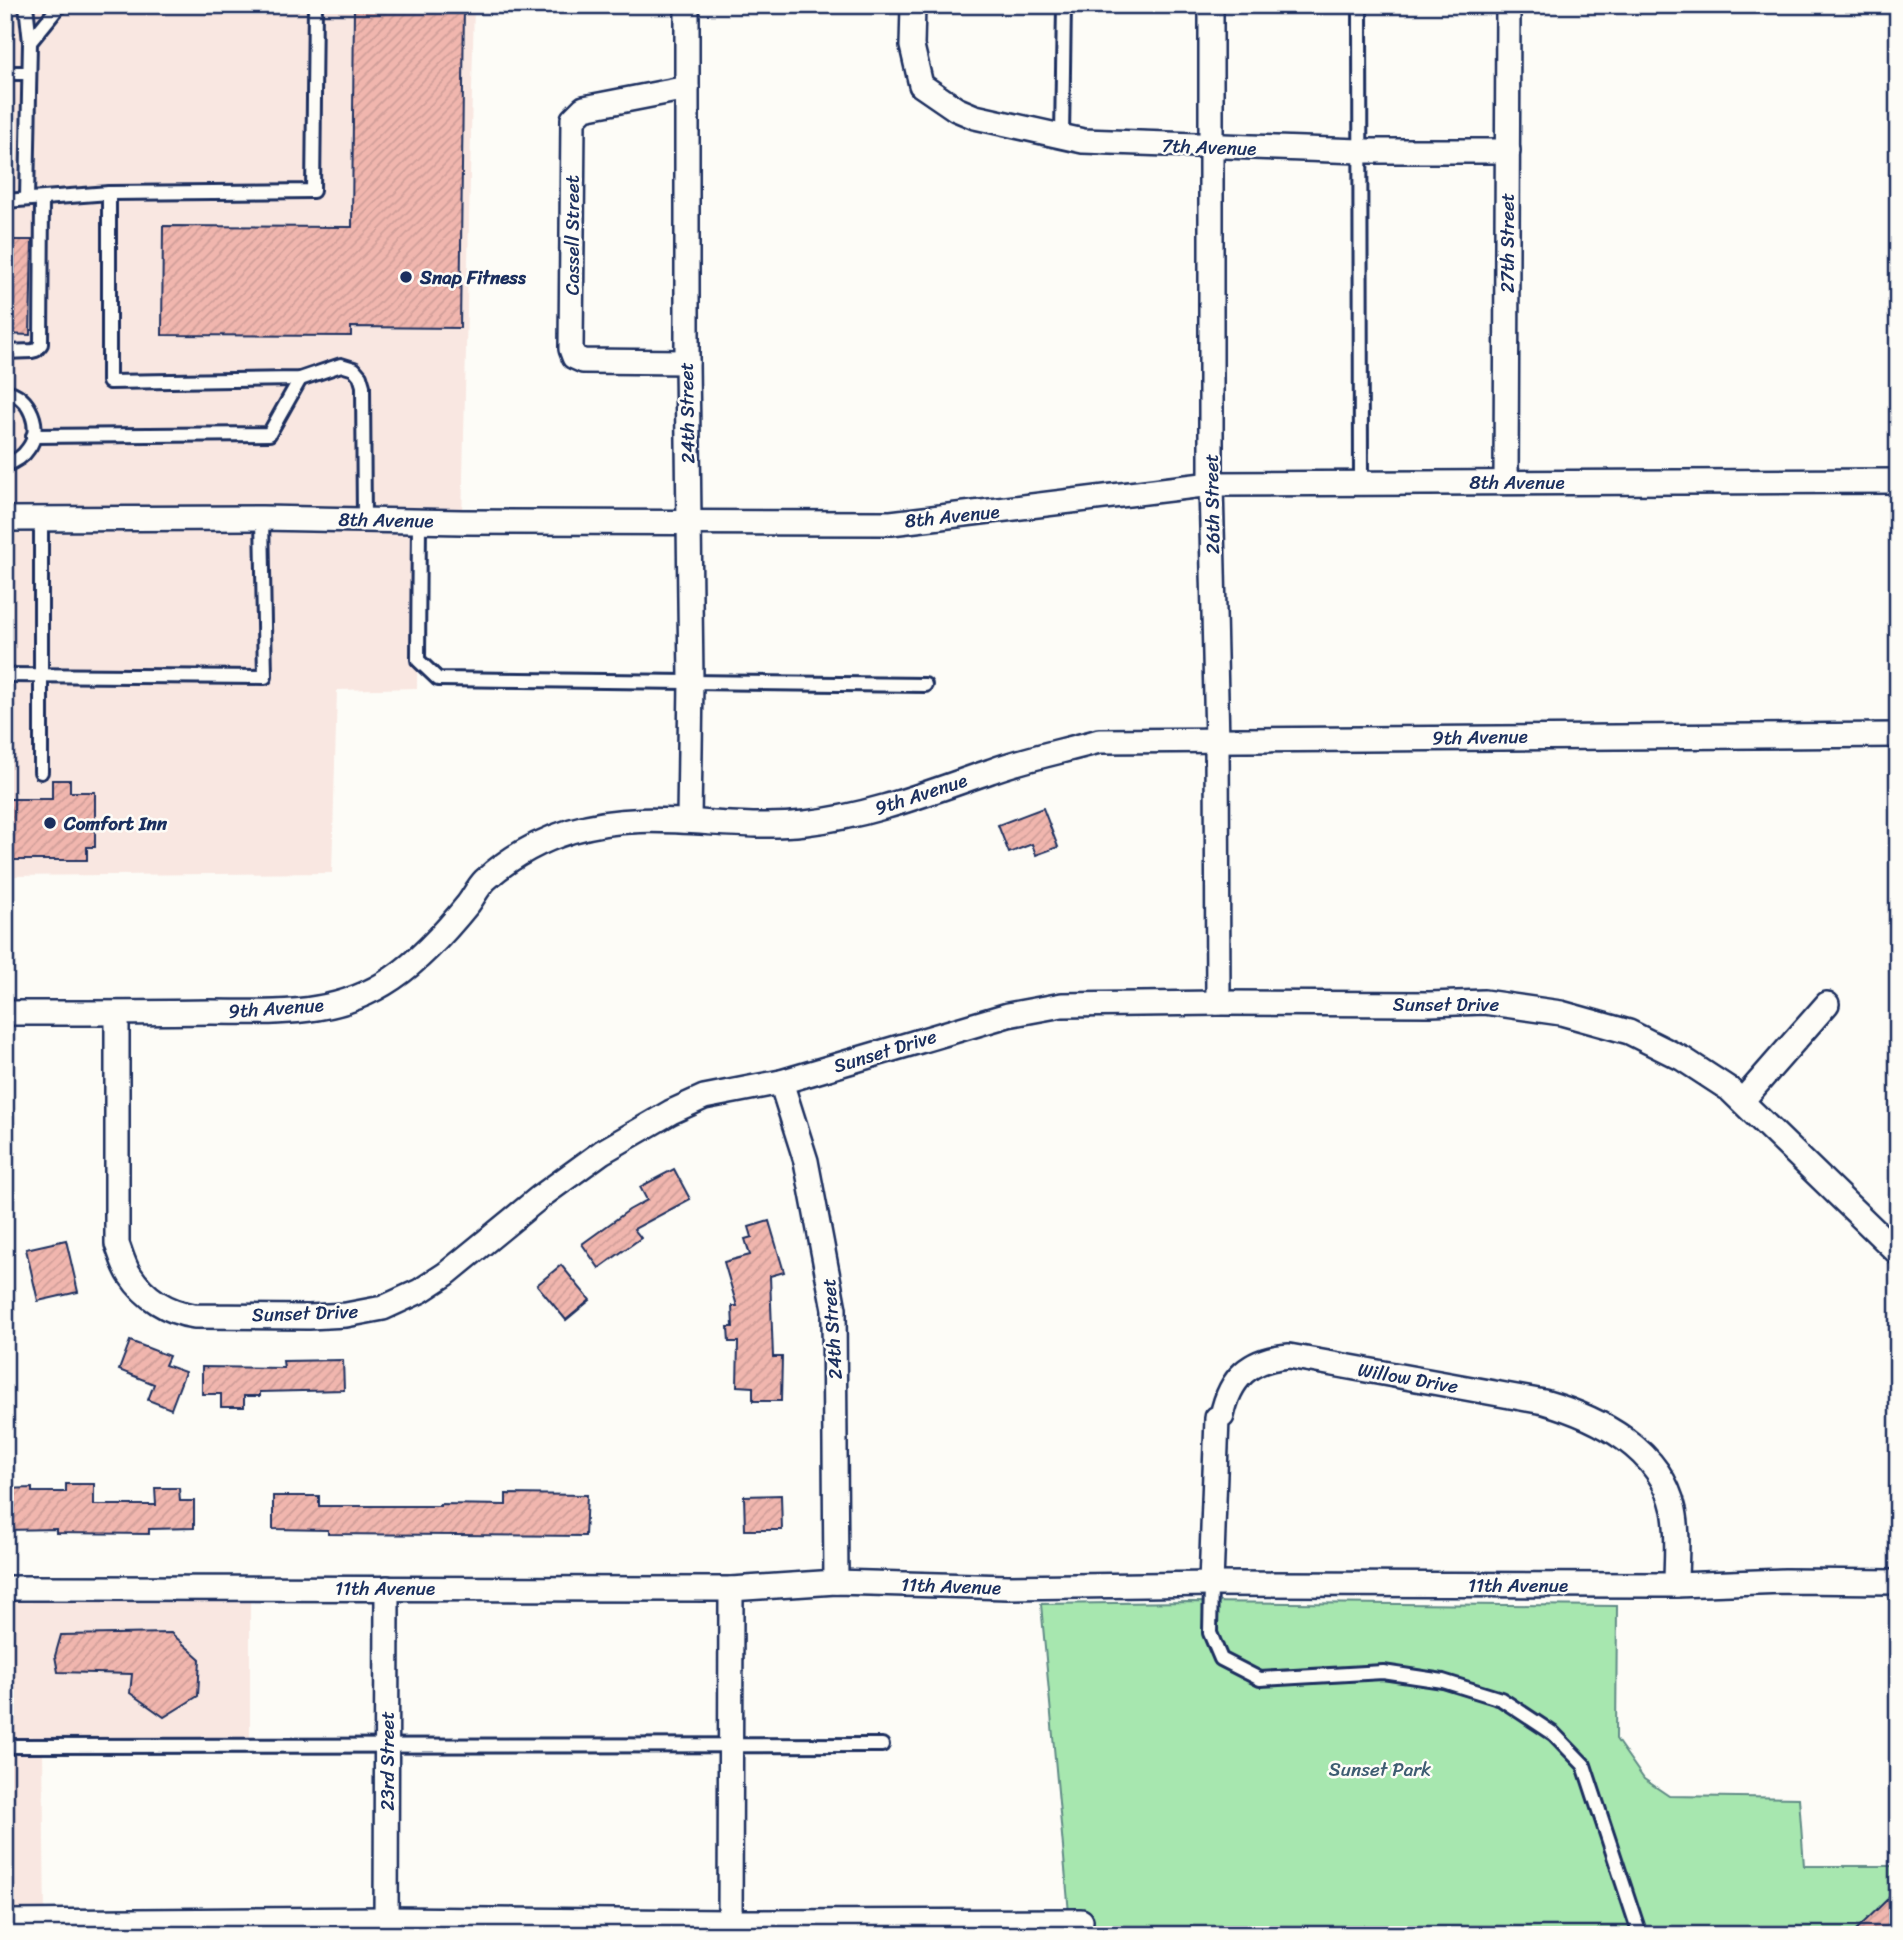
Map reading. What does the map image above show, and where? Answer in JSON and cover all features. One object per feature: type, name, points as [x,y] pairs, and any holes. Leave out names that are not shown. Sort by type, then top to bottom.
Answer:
[{"type":"street","name":"24th Street","points":[[687,5],[687,362],[691,680],[688,820]]},
{"type":"street","name":"7th Avenue","points":[[914,5],[912,46],[921,85],[956,109],[975,117],[1083,141],[1360,151],[1507,150]]},
{"type":"street","name":"26th Street","points":[[1211,5],[1211,484],[1217,741],[1218,1003]]},
{"type":"street","name":"27th Street","points":[[1506,482],[1508,5]]},
{"type":"street","name":"Cassell Street","points":[[687,88],[584,108],[573,119],[571,349],[574,357],[583,361],[687,362]]},
{"type":"street","name":"8th Avenue","points":[[5,519],[262,518],[891,523],[1211,484],[1898,481]]},
{"type":"street","name":"9th Avenue","points":[[5,1013],[117,1014],[318,1008],[350,1000],[394,977],[420,956],[469,903],[482,883],[507,861],[536,844],[602,822],[688,820],[803,824],[891,807],[995,769],[1099,741],[1898,735]]},
{"type":"street","name":"Sunset Drive","points":[[117,1014],[117,1244],[130,1275],[163,1307],[177,1313],[309,1317],[346,1315],[383,1308],[446,1274],[540,1197],[602,1152],[659,1118],[704,1097],[781,1082],[1008,1015],[1062,1005],[1484,1002],[1562,1013],[1629,1032],[1683,1059],[1729,1089],[1898,1253]]},
{"type":"street","points":[[1742,1101],[1828,1004]]},
{"type":"street","name":"24th Street","points":[[781,1082],[806,1161],[834,1309],[836,1582]]},
{"type":"street","name":"Willow Drive","points":[[1210,1584],[1217,1419],[1222,1416],[1225,1399],[1243,1372],[1257,1363],[1289,1356],[1544,1402],[1603,1424],[1632,1444],[1653,1464],[1670,1496],[1676,1531],[1676,1585]]},
{"type":"street","name":"11th Avenue","points":[[5,1588],[731,1589],[836,1582],[1008,1587],[1898,1582]]},
{"type":"street","name":"23rd Street","points":[[386,1927],[387,1588]]},
{"type":"street","points":[[730,1928],[731,1589]]},
{"type":"street","points":[[5,1922],[730,1928],[1081,1920]]},
{"type":"lane","points":[[26,5],[30,42],[27,199]]},
{"type":"lane","points":[[30,42],[60,5]]},
{"type":"lane","points":[[5,201],[109,193],[313,191],[316,5]]},
{"type":"lane","points":[[1062,136],[1064,5]]},
{"type":"lane","points":[[1360,5],[1361,483]]},
{"type":"lane","points":[[5,73],[28,73]]},
{"type":"lane","points":[[109,193],[109,382],[300,379],[341,365],[354,369],[363,386],[364,519]]},
{"type":"lane","points":[[5,352],[32,351],[41,344],[42,199]]},
{"type":"lane","points":[[33,436],[269,434],[300,379]]},
{"type":"lane","points":[[5,391],[18,394],[30,408],[33,436],[28,450],[5,465]]},
{"type":"lane","points":[[5,675],[265,677],[262,518]]},
{"type":"lane","points":[[41,519],[41,772]]},
{"type":"lane","points":[[419,521],[418,660],[438,679],[691,680],[925,685]]},
{"type":"lane","points":[[1210,1584],[1210,1633],[1222,1659],[1260,1679],[1383,1672],[1443,1681],[1501,1699],[1554,1734],[1584,1765],[1640,1935]]},
{"type":"lane","points":[[5,1746],[882,1745]]},
{"type":"shaded area","points":[[5,5],[474,5],[462,522],[419,521],[417,688],[337,690],[332,873],[5,876]]},
{"type":"shaded area","points":[[5,1588],[250,1588],[250,1747],[43,1748],[45,1922],[5,1922]]},
{"type":"green space","name":"Sunset Park","points":[[1190,1602],[1617,1606],[1616,1739],[1644,1779],[1669,1796],[1799,1798],[1804,1866],[1898,1866],[1898,1935],[1071,1935],[1041,1604]]},
{"type":"building","points":[[354,5],[464,5],[460,328],[351,327],[351,336],[162,335],[163,226],[352,227]]},
{"type":"building","points":[[5,240],[32,240],[30,335],[5,334]]},
{"type":"building","name":"Comfort Inn","points":[[52,780],[70,780],[70,792],[95,792],[95,847],[87,847],[87,860],[5,860],[5,799],[52,799]]},
{"type":"building","points":[[1043,808],[1058,847],[1036,855],[1032,844],[1009,853],[998,825]]},
{"type":"building","points":[[674,1169],[690,1199],[634,1229],[641,1238],[599,1268],[582,1244],[647,1200],[640,1187]]},
{"type":"building","points":[[769,1221],[784,1272],[770,1276],[773,1357],[782,1357],[781,1401],[753,1401],[753,1387],[737,1386],[738,1342],[729,1342],[728,1327],[733,1327],[732,1306],[737,1306],[724,1262],[750,1255],[745,1239],[752,1237],[749,1227]]},
{"type":"building","points":[[66,1240],[78,1292],[38,1301],[26,1249]]},
{"type":"building","points":[[561,1265],[590,1300],[566,1320],[537,1285]]},
{"type":"building","points":[[130,1341],[169,1356],[165,1365],[185,1372],[171,1409],[148,1400],[154,1384],[119,1370]]},
{"type":"building","points":[[343,1360],[344,1390],[260,1392],[260,1396],[244,1396],[244,1407],[221,1407],[221,1394],[202,1394],[202,1367],[284,1368],[283,1361]]},
{"type":"building","points":[[66,1484],[94,1484],[94,1505],[156,1505],[155,1488],[179,1488],[180,1501],[194,1501],[194,1528],[149,1529],[149,1534],[56,1533],[56,1529],[5,1530],[5,1489],[32,1488],[32,1492],[66,1492]]},
{"type":"building","points":[[506,1494],[587,1495],[585,1536],[328,1534],[328,1530],[273,1529],[273,1496],[319,1496],[319,1506],[440,1506],[506,1505]]},
{"type":"building","points":[[781,1495],[782,1530],[745,1530],[744,1496]]},
{"type":"building","points":[[171,1633],[200,1659],[198,1696],[164,1717],[130,1693],[132,1674],[58,1672],[55,1656],[61,1635]]},
{"type":"building","points":[[1898,1889],[1898,1935],[1851,1935]]},
{"type":"place","name":"Snap Fitness","points":[[406,277]]},
{"type":"place","name":"Comfort Inn","points":[[50,823]]}]
